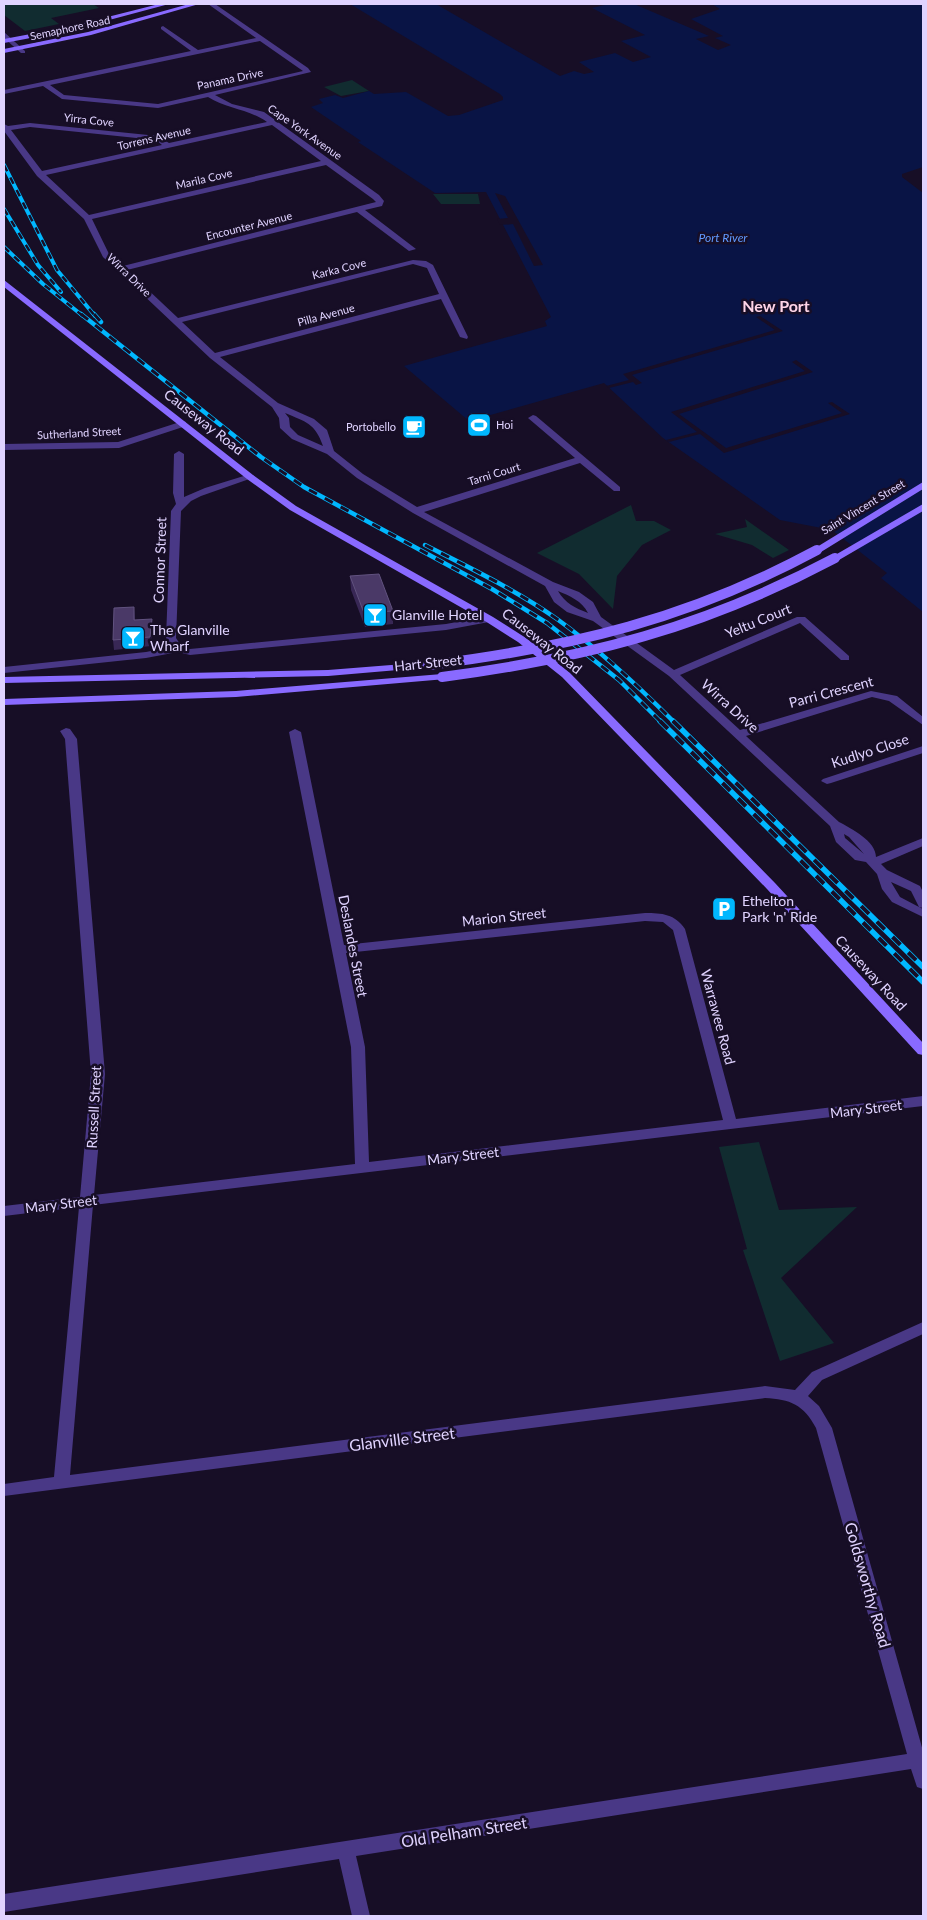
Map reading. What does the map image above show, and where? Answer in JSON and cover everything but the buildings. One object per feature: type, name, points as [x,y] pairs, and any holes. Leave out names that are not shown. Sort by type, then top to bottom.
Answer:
[{"type":"main road","name":"Semaphore Road","points":[[4,41],[77,27],[166,4]]},
{"type":"main road","name":"Semaphore Road","points":[[4,51],[22,50],[116,28],[196,4]]},
{"type":"main road","name":"Causeway Road","points":[[4,283],[250,477],[293,508],[489,619],[522,640],[566,675],[771,886],[923,1051]]},
{"type":"main road","name":"Saint Vincent Street","points":[[816,550],[923,485]]},
{"type":"main road","name":"Hart Street","points":[[4,702],[236,694],[442,678],[550,661],[654,636],[732,608],[802,577],[923,507]]},
{"type":"main road","name":"Hart Street","points":[[4,680],[328,673],[429,665],[556,646],[637,625],[718,598],[787,567],[816,550]]},
{"type":"street","name":"Panama Drive","points":[[44,83],[56,95],[152,106],[210,95],[307,72],[306,69],[211,4]]},
{"type":"street","points":[[163,28],[197,52]]},
{"type":"street","points":[[4,34],[22,50]]},
{"type":"street","points":[[4,92],[260,39]]},
{"type":"street","name":"Cape York Avenue","points":[[210,95],[229,108],[249,110],[261,114],[380,201]]},
{"type":"street","name":"Torrens Avenue","points":[[40,174],[273,123]]},
{"type":"street","name":"Yirra Cove","points":[[5,127],[30,125],[158,138],[168,146]]},
{"type":"street","name":"Wirra Drive","points":[[5,127],[40,174],[86,218],[106,255],[214,356],[275,406],[284,418],[285,428],[330,452],[360,476],[416,511],[549,584],[575,594],[590,604],[597,619]]},
{"type":"street","name":"Marila Cove","points":[[86,218],[327,162]]},
{"type":"street","name":"Encounter Avenue","points":[[120,269],[374,207],[380,201]]},
{"type":"street","points":[[360,210],[412,249]]},
{"type":"street","name":"Karka Cove","points":[[178,321],[414,262],[423,263],[430,268],[464,337]]},
{"type":"street","name":"Pilla Avenue","points":[[214,356],[444,296]]},
{"type":"street","name":"Wirra Drive","points":[[275,406],[311,421],[322,430],[330,452]]},
{"type":"street","points":[[533,418],[580,460],[617,489]]},
{"type":"street","name":"Sutherland Street","points":[[4,447],[119,445],[183,424]]},
{"type":"street","name":"Connor Street","points":[[178,454],[178,494],[181,503]]},
{"type":"street","name":"Tarni Court","points":[[416,511],[580,460]]},
{"type":"street","name":"Connor Street","points":[[178,649],[171,638],[176,511],[181,503],[250,477]]},
{"type":"street","name":"Wirra Drive","points":[[549,584],[558,600],[571,610],[597,619],[673,674],[835,825],[840,839],[859,857],[872,861],[883,873],[916,889],[923,904]]},
{"type":"street","points":[[4,670],[146,655],[178,649],[190,652],[446,627],[489,619]]},
{"type":"street","name":"Yeltu Court","points":[[673,674],[801,619],[845,658]]},
{"type":"street","name":"Parri Crescent","points":[[739,734],[871,694],[884,694],[896,699],[923,722]]},
{"type":"street","name":"Russell Street","points":[[61,1483],[98,1074],[70,740],[66,731]]},
{"type":"street","name":"Deslandes Street","points":[[295,732],[358,1047],[362,1168]]},
{"type":"street","name":"Kudlyo Close","points":[[827,781],[923,749]]},
{"type":"street","points":[[872,861],[923,842]]},
{"type":"street","name":"Wirra Drive","points":[[883,873],[885,886],[892,898],[923,913]]},
{"type":"street","name":"Marion Street","points":[[339,950],[645,917],[666,917],[671,920]]},
{"type":"street","name":"Warrawee Road","points":[[671,920],[679,929],[731,1125]]},
{"type":"street","name":"Mary Street","points":[[4,1211],[923,1102]]},
{"type":"street","points":[[799,1397],[817,1376],[923,1328]]},
{"type":"street","name":"Glanville Street","points":[[4,1490],[765,1392],[787,1393],[799,1397]]},
{"type":"street","name":"Goldsworthy Road","points":[[799,1397],[813,1407],[824,1428],[921,1759],[923,1781]]},
{"type":"street","name":"Old Pelham Street","points":[[4,1903],[346,1851],[921,1759]]},
{"type":"street","points":[[346,1851],[361,1916]]},
{"type":"green space","points":[[4,4],[93,4],[99,8],[51,18],[59,24],[25,31],[4,15]]},
{"type":"green space","points":[[352,80],[369,91],[341,96],[324,87]]},
{"type":"green space","points":[[433,194],[478,194],[480,204],[441,204]]},
{"type":"green space","points":[[631,505],[636,521],[654,521],[671,530],[642,545],[617,576],[613,609],[579,574],[537,553]]},
{"type":"green space","points":[[745,519],[789,550],[773,558],[752,545],[715,534],[747,527]]},
{"type":"green space","points":[[759,1142],[779,1210],[857,1207],[781,1278],[834,1343],[780,1361],[743,1250],[747,1249],[719,1147]]},
{"type":"water","name":"Port River","points":[[350,4],[436,4],[560,76],[574,71],[584,74],[594,72],[579,62],[615,53],[633,62],[651,57],[621,41],[645,35],[592,8],[609,4],[634,4],[709,36],[696,39],[718,50],[731,45],[715,38],[723,36],[691,19],[720,9],[712,4],[923,4],[923,167],[902,174],[902,177],[923,193],[923,612],[881,578],[887,573],[832,530],[780,520],[663,438],[604,383],[469,421],[404,366],[547,326],[545,321],[551,317],[486,192],[435,193],[358,142],[361,141],[311,107],[323,103],[319,99],[335,95],[343,98],[369,91],[374,94],[406,92],[448,116],[459,115],[503,100],[500,94]]},
{"type":"pier","points":[[495,193],[505,196],[543,265],[534,266],[513,224],[500,225],[497,219],[508,218]]},
{"type":"pier","points":[[760,316],[783,331],[632,375],[642,383],[636,385],[633,382],[609,388],[606,386],[629,380],[623,374],[775,330],[756,317]]},
{"type":"pier","points":[[796,360],[813,372],[679,414],[726,448],[842,413],[828,403],[832,402],[850,414],[724,453],[700,434],[669,442],[666,440],[697,432],[671,412],[805,371],[792,362]]},
{"type":"railway","points":[[4,165],[57,270],[95,316]]},
{"type":"railway","points":[[4,209],[38,265],[61,292]]},
{"type":"railway","points":[[4,247],[43,284],[83,316]]},
{"type":"railway","points":[[81,314],[261,457],[304,487],[492,589],[547,623],[619,680],[660,721]]},
{"type":"railway","points":[[94,314],[101,322]]},
{"type":"railway","points":[[425,545],[509,589],[557,619],[618,668],[674,722]]},
{"type":"railway","points":[[660,721],[923,982]]},
{"type":"railway","points":[[673,721],[923,967]]},
{"type":"place","name":"Hoi","points":[[479,425]]},
{"type":"place","name":"Portobello","points":[[414,427]]},
{"type":"place","name":"Glanville Hotel","points":[[375,615]]},
{"type":"place","name":"The Glanville Wharf","points":[[133,638]]},
{"type":"place","name":"Ethelton Park 'n' Ride","points":[[724,909]]},
{"type":"district","name":"New Port","points":[[776,306]]}]
